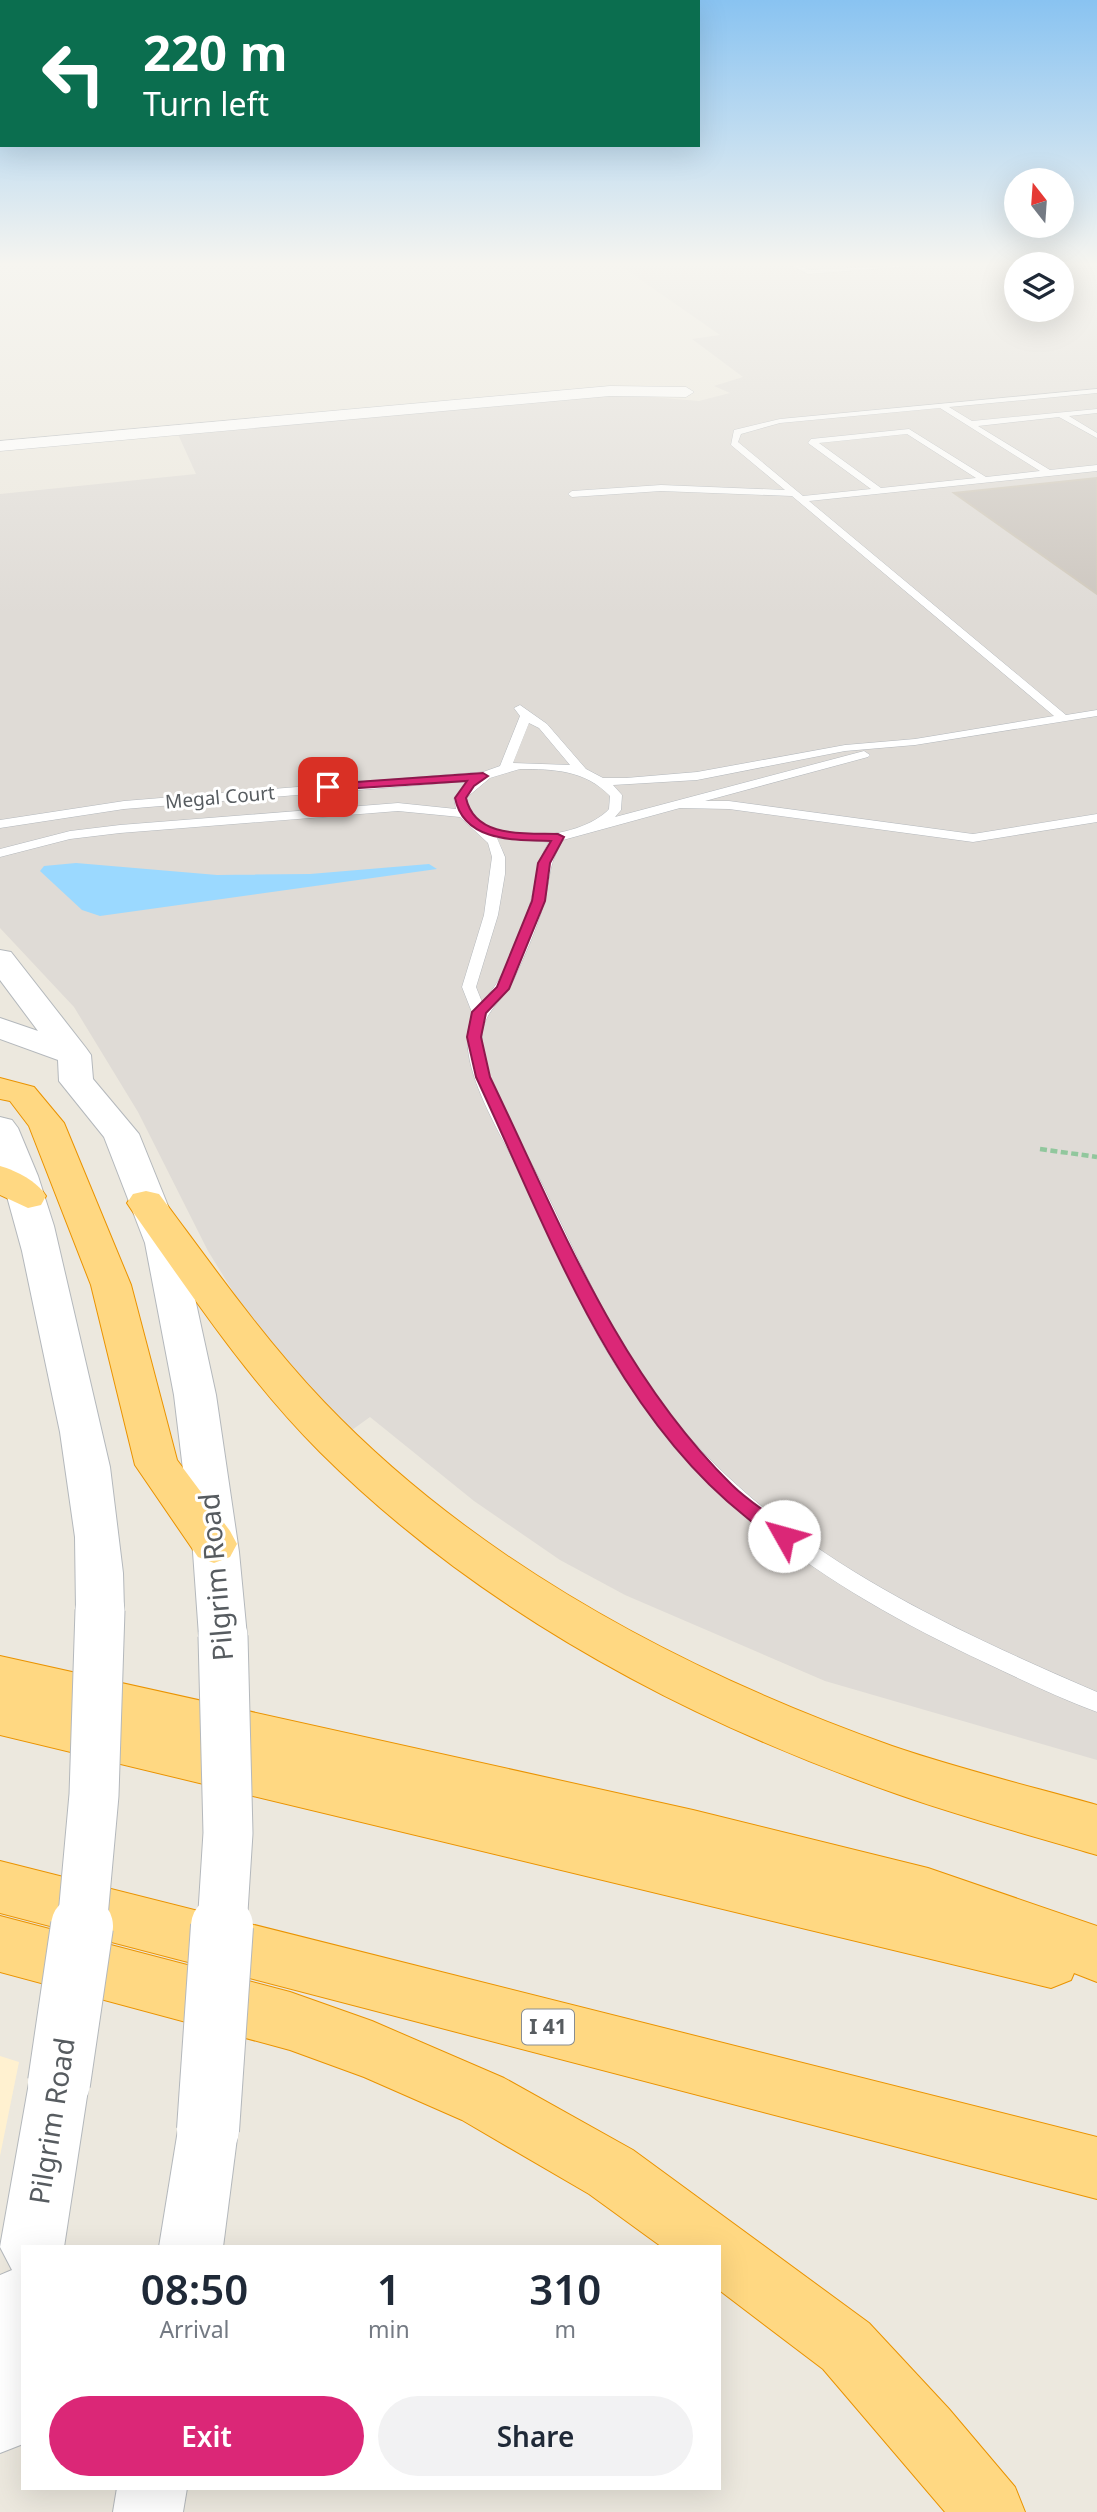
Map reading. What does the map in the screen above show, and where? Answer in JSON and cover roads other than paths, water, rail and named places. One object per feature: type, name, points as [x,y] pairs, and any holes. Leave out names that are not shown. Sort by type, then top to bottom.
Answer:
[{"type":"highway","points":[[0,1088],[22,1094],[46,1123],[111,1285],[157,1465],[214,1544]]},
{"type":"highway","points":[[146,1203],[244,1336],[328,1433],[405,1503],[513,1582],[635,1654],[786,1727],[928,1781],[1097,1830]]},
{"type":"highway","points":[[0,1677],[693,1835],[915,1891],[1097,1954]]},
{"type":"highway","points":[[0,1713],[1097,1971]]},
{"type":"highway","name":"I 41","points":[[0,1887],[1097,2168]]},
{"type":"highway","points":[[0,1944],[290,2021],[372,2050],[483,2099],[611,2172],[712,2245]]},
{"type":"highway","points":[[721,2252],[846,2347],[925,2433],[990,2512]]},
{"type":"street","points":[[0,446],[610,391],[686,392]]},
{"type":"street","name":"Pilgrim Road","points":[[0,959],[74,1055],[76,1081],[121,1134],[146,1203],[164,1242],[195,1395],[223,1636],[229,1833],[208,2130],[191,2245]]},
{"type":"street","points":[[0,1028],[74,1055]]},
{"type":"street","name":"Pilgrim Road","points":[[0,1128],[93,1482],[99,1531],[100,1610],[94,1796],[80,1945],[32,2245]]},
{"type":"street","points":[[0,2419],[21,2309]]},
{"type":"street","points":[[148,2512],[152,2490]]},
{"type":"lane","points":[[1063,718],[734,443],[737,432],[780,421],[1097,391]]},
{"type":"lane","points":[[943,406],[1048,473]]},
{"type":"lane","points":[[970,424],[1097,411]]},
{"type":"lane","points":[[1061,415],[1097,436]]},
{"type":"lane","points":[[879,491],[811,441],[909,431],[985,480]]},
{"type":"lane","points":[[572,494],[661,488],[797,496],[879,491],[1097,468]]},
{"type":"lane","points":[[505,769],[523,712],[543,726],[581,770],[604,780],[626,782],[697,776],[845,748],[915,742],[1097,713]]},
{"type":"lane","points":[[481,827],[508,836],[575,835],[600,825],[915,742]]},
{"type":"lane","name":"Megal Court","points":[[0,824],[124,805],[483,776],[505,769],[551,765],[581,770]]},
{"type":"lane","points":[[483,776],[470,783],[460,798],[464,814],[481,827],[496,846],[500,868],[484,943],[469,987],[479,1012],[474,1037],[483,1077],[592,1306],[623,1362],[671,1429],[727,1491],[803,1550],[914,1619],[1097,1702]]},
{"type":"lane","points":[[600,825],[615,810],[616,795],[604,780]]},
{"type":"lane","points":[[680,804],[729,805],[973,838],[1097,818]]},
{"type":"lane","name":"Megal Court","points":[[0,853],[70,835],[120,829],[398,807],[464,814]]},
{"type":"lane","points":[[479,1012],[503,989],[538,901],[544,863],[558,837]]},
{"type":"water","points":[[76,863],[217,875],[310,874],[429,864],[437,869],[100,916],[82,910],[40,871],[44,866]]}]
